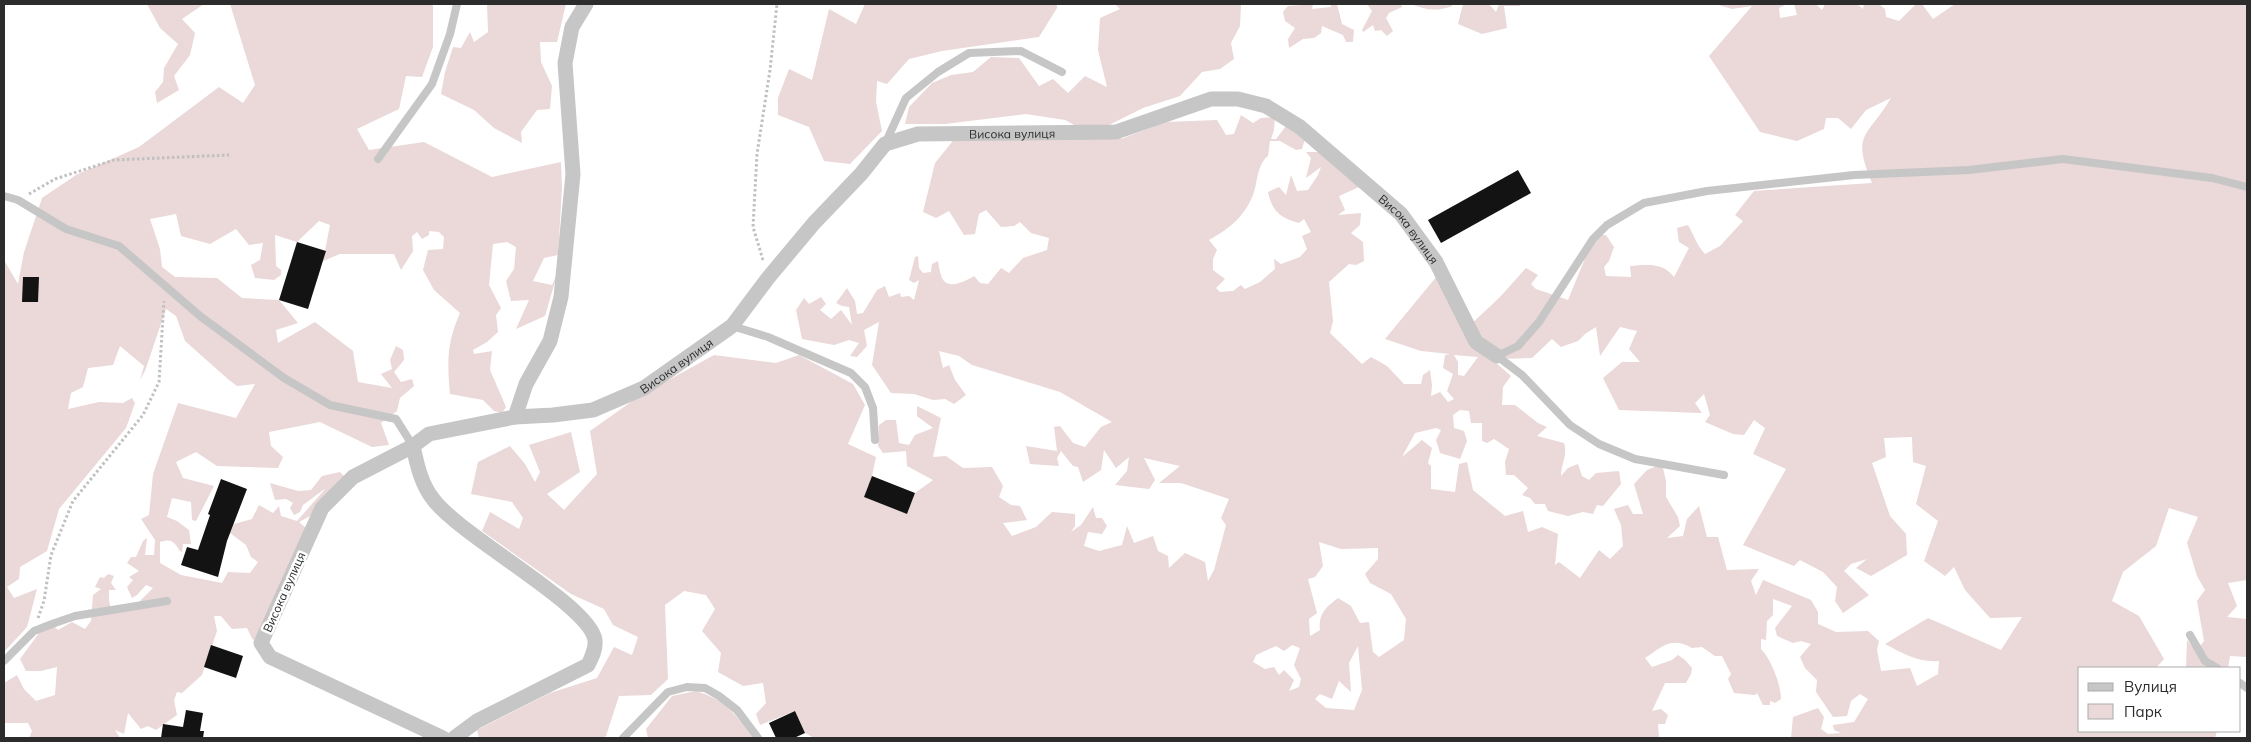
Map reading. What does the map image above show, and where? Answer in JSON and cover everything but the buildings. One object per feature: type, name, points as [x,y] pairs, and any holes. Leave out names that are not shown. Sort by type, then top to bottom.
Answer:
[{"type":"street","points":[[516,416],[526,384],[550,341],[561,298],[573,174],[565,63],[572,27],[586,4]]},
{"type":"street","name":"Висока вулиця","points":[[443,738],[270,657],[261,643],[322,508],[352,477],[413,446],[429,434],[516,416],[553,415],[593,410],[644,388],[732,326],[768,278],[814,223],[861,174],[885,144],[918,134],[1116,132],[1211,99],[1238,99],[1266,106],[1300,127],[1401,214],[1436,262],[1476,342],[1497,356]]},
{"type":"street","points":[[413,446],[420,474],[432,499],[458,524],[573,608],[592,631],[595,639],[595,650],[588,665],[477,722],[454,738]]},
{"type":"lane","points":[[378,159],[432,84],[450,34],[457,4]]},
{"type":"lane","points":[[885,144],[906,98],[938,72],[970,53],[1021,51],[1062,72]]},
{"type":"lane","points":[[1724,475],[1635,459],[1599,444],[1570,425],[1522,375],[1497,356],[1518,346],[1539,322],[1593,238],[1607,226],[1644,203],[1707,191],[1845,176],[1969,170],[2064,159],[2212,178],[2247,187]]},
{"type":"lane","points":[[4,196],[18,200],[66,229],[119,246],[200,316],[284,378],[330,405],[396,419],[413,446]]},
{"type":"lane","points":[[732,326],[768,338],[851,373],[865,388],[873,408],[875,440]]},
{"type":"lane","points":[[4,661],[34,631],[75,616],[167,601]]},
{"type":"lane","points":[[2190,635],[2205,661],[2215,667]]},
{"type":"lane","points":[[623,738],[668,692],[687,687],[705,688],[720,696],[737,710],[758,738]]},
{"type":"path","points":[[768,278],[753,227],[757,154],[770,70],[777,4]]},
{"type":"path","points":[[18,200],[55,179],[114,160],[229,155]]},
{"type":"path","points":[[34,631],[44,601],[51,555],[74,502],[143,416],[159,382],[165,285]]},
{"type":"green space","points":[[147,4],[204,4],[182,19],[195,33],[190,55],[174,76],[179,90],[157,103],[155,92],[163,82],[164,68],[178,44],[160,28]]},
{"type":"green space","points":[[230,4],[433,4],[433,47],[422,77],[406,76],[399,109],[357,129],[369,150],[424,142],[492,177],[561,162],[562,188],[558,255],[544,258],[533,281],[552,285],[558,271],[545,316],[516,329],[529,300],[511,301],[506,281],[514,269],[516,247],[507,242],[493,244],[489,285],[501,308],[496,315],[498,332],[487,342],[473,350],[474,354],[492,351],[490,370],[506,407],[502,413],[494,411],[483,400],[450,394],[448,372],[450,343],[460,313],[434,290],[423,270],[428,250],[443,249],[444,237],[439,232],[429,231],[429,235],[422,239],[417,232],[412,236],[413,251],[401,270],[394,254],[340,254],[323,261],[330,225],[319,221],[297,242],[275,235],[276,266],[281,270],[281,275],[274,280],[255,278],[251,265],[260,260],[263,243],[249,245],[236,229],[210,244],[181,236],[176,214],[150,219],[160,249],[162,267],[175,277],[217,278],[242,298],[279,300],[298,323],[276,330],[278,343],[315,322],[353,351],[358,382],[392,388],[381,374],[392,369],[390,360],[396,346],[403,350],[404,360],[394,372],[401,382],[412,379],[414,386],[400,398],[397,411],[381,423],[389,445],[372,447],[320,422],[269,432],[271,446],[283,457],[278,468],[217,466],[196,452],[176,462],[183,478],[214,486],[196,521],[192,520],[191,502],[172,498],[167,517],[177,521],[189,530],[191,544],[183,544],[182,552],[172,542],[167,540],[160,542],[160,563],[181,575],[222,583],[228,572],[250,573],[258,562],[251,557],[246,545],[230,533],[234,524],[252,519],[259,505],[273,513],[279,506],[281,516],[297,521],[326,488],[303,505],[300,512],[294,515],[290,508],[293,503],[286,499],[275,500],[270,483],[298,491],[311,490],[322,476],[340,472],[345,477],[312,515],[299,522],[306,528],[261,634],[253,640],[247,628],[232,629],[221,616],[214,616],[217,631],[202,675],[182,693],[177,692],[174,700],[177,715],[156,730],[148,726],[141,729],[128,713],[124,734],[115,730],[120,738],[29,738],[32,731],[28,723],[4,723],[4,683],[17,675],[24,689],[36,701],[55,695],[57,667],[41,671],[26,671],[20,659],[42,629],[52,624],[58,630],[72,622],[85,629],[91,621],[93,595],[101,589],[95,587],[100,577],[104,578],[108,574],[114,576],[111,583],[116,590],[109,590],[109,602],[112,609],[133,608],[153,588],[146,585],[132,598],[127,587],[133,580],[129,577],[139,571],[127,563],[131,557],[136,557],[143,541],[147,538],[145,555],[154,555],[155,540],[141,519],[149,515],[153,474],[178,403],[236,418],[255,384],[237,386],[229,380],[185,341],[176,316],[166,309],[145,371],[140,380],[144,366],[120,346],[113,365],[88,368],[83,387],[71,393],[68,409],[99,402],[123,403],[132,398],[135,403],[126,428],[59,509],[47,551],[20,567],[19,579],[7,587],[14,598],[37,589],[27,627],[4,652],[4,260],[18,284],[24,252],[42,198],[76,175],[139,147],[219,87],[243,103],[255,85]]},
{"type":"green space","points":[[487,4],[566,4],[557,42],[540,42],[541,62],[552,86],[550,109],[537,110],[521,132],[522,143],[494,128],[474,110],[441,94],[445,72],[453,47],[461,48],[470,32],[474,42],[488,32]]},
{"type":"green space","points":[[865,4],[1057,4],[1057,8],[1039,37],[942,51],[909,59],[887,84],[877,81],[876,102],[882,131],[850,164],[824,161],[809,127],[778,115],[778,98],[789,69],[812,80],[829,9],[856,24]]},
{"type":"green space","points":[[1115,4],[1241,4],[1240,26],[1231,43],[1234,59],[1220,69],[1202,72],[1180,96],[1143,108],[1109,125],[1078,127],[1065,120],[1026,114],[945,124],[905,124],[909,107],[932,83],[951,75],[973,72],[991,57],[1019,58],[1039,86],[1053,79],[1068,93],[1085,76],[1107,87],[1098,50],[1100,18],[1120,9]]},
{"type":"green space","points":[[1313,4],[1312,9],[1331,7],[1330,4],[1337,4],[1342,24],[1354,30],[1353,42],[1346,42],[1343,35],[1322,26],[1321,33],[1314,38],[1303,39],[1289,48],[1288,39],[1295,28],[1285,21],[1283,12],[1288,6]]},
{"type":"green space","points":[[1367,4],[1401,4],[1402,7],[1389,13],[1386,18],[1393,31],[1387,36],[1381,30],[1375,31],[1373,25],[1363,32],[1362,30],[1372,11]]},
{"type":"green space","points":[[1411,4],[1452,4],[1452,6],[1431,10]]},
{"type":"green space","points":[[1463,4],[1489,4],[1496,12],[1499,4],[1521,4],[1520,6],[1504,6],[1507,28],[1482,34],[1458,24]]},
{"type":"green space","points":[[1715,4],[1787,4],[1779,8],[1780,18],[1797,15],[1794,4],[1816,4],[1822,10],[1825,4],[1857,4],[1863,9],[1864,4],[1879,4],[1885,9],[1886,17],[1899,21],[1916,4],[1922,4],[1933,19],[1955,4],[2247,4],[2247,580],[2228,583],[2237,606],[2227,617],[2247,619],[2247,657],[2230,656],[2228,667],[2186,667],[2187,640],[2196,651],[2204,641],[2197,601],[2205,590],[2197,576],[2187,543],[2198,517],[2169,508],[2156,546],[2123,572],[2112,601],[2139,616],[2164,659],[2157,667],[2078,667],[2078,732],[2217,732],[2215,738],[1791,738],[1793,717],[1818,708],[1824,717],[1821,729],[1828,734],[1841,733],[1834,730],[1833,725],[1854,722],[1868,699],[1860,694],[1851,701],[1847,716],[1833,717],[1816,692],[1817,680],[1805,668],[1800,657],[1811,644],[1801,641],[1793,643],[1777,636],[1775,628],[1792,606],[1773,599],[1773,615],[1767,621],[1766,640],[1761,639],[1761,649],[1775,672],[1781,699],[1775,703],[1770,701],[1770,705],[1763,705],[1757,693],[1755,695],[1734,693],[1728,679],[1731,674],[1722,656],[1715,656],[1702,647],[1692,648],[1678,643],[1667,644],[1645,658],[1652,667],[1672,660],[1678,655],[1692,668],[1686,683],[1665,683],[1652,711],[1661,709],[1668,715],[1665,724],[1658,724],[1659,738],[814,738],[805,733],[795,711],[760,725],[756,714],[766,703],[763,683],[743,686],[718,672],[721,653],[702,631],[715,609],[706,595],[684,591],[665,605],[668,679],[651,695],[619,696],[606,736],[603,738],[479,738],[477,730],[550,693],[597,678],[614,647],[632,655],[638,637],[613,625],[604,609],[571,594],[482,531],[490,512],[519,529],[523,518],[512,502],[471,494],[478,462],[510,446],[525,464],[535,482],[540,472],[529,445],[571,432],[580,472],[547,494],[564,510],[597,474],[590,431],[638,397],[714,355],[776,363],[799,355],[853,384],[865,405],[848,444],[876,457],[872,476],[864,497],[907,514],[915,493],[933,480],[907,466],[906,451],[883,453],[878,446],[879,425],[886,420],[896,420],[899,443],[909,445],[915,435],[933,428],[917,416],[917,406],[941,418],[933,457],[946,456],[963,468],[992,467],[1003,486],[999,497],[1011,505],[1020,506],[1027,520],[1003,523],[1012,536],[1036,527],[1052,512],[1075,514],[1075,526],[1071,532],[1081,525],[1093,507],[1096,518],[1102,518],[1107,526],[1102,534],[1088,532],[1084,546],[1099,551],[1122,545],[1127,526],[1134,543],[1153,536],[1158,551],[1168,556],[1169,568],[1185,553],[1205,562],[1208,581],[1214,570],[1226,525],[1221,518],[1229,499],[1181,483],[1159,483],[1180,466],[1144,458],[1155,480],[1149,489],[1115,485],[1127,471],[1129,457],[1116,468],[1104,450],[1101,470],[1083,482],[1078,467],[1073,466],[1061,451],[1057,458],[1059,466],[1030,464],[1026,446],[1057,451],[1054,427],[1060,426],[1073,443],[1085,447],[1101,427],[1112,422],[1060,392],[972,365],[959,356],[939,351],[943,368],[949,365],[955,380],[966,395],[954,404],[945,399],[933,400],[914,394],[891,393],[872,365],[879,322],[864,330],[867,346],[857,357],[850,356],[859,343],[849,340],[834,345],[802,339],[796,310],[804,298],[809,304],[821,297],[826,304],[820,310],[831,319],[841,310],[852,325],[849,307],[836,303],[847,288],[855,301],[857,314],[863,313],[877,290],[885,286],[889,297],[900,293],[901,297],[909,296],[914,300],[919,280],[914,283],[909,280],[915,257],[918,256],[919,268],[923,273],[931,272],[932,264],[938,261],[942,277],[947,283],[959,283],[974,276],[980,283],[988,284],[1001,268],[1009,273],[1023,258],[1047,250],[1049,238],[1031,233],[1020,222],[1014,226],[1001,227],[986,210],[979,214],[975,234],[964,235],[949,211],[936,218],[923,212],[935,163],[956,137],[1126,131],[1121,139],[1166,122],[1217,120],[1226,135],[1234,134],[1241,115],[1253,123],[1261,118],[1275,117],[1271,139],[1276,139],[1286,126],[1305,139],[1302,149],[1296,150],[1280,141],[1270,141],[1268,156],[1264,159],[1253,195],[1245,210],[1229,227],[1209,240],[1217,250],[1213,259],[1213,270],[1225,279],[1216,288],[1220,292],[1233,291],[1241,285],[1245,289],[1260,282],[1275,269],[1274,259],[1281,264],[1300,257],[1307,249],[1302,236],[1311,232],[1304,219],[1299,223],[1287,219],[1278,213],[1272,204],[1268,192],[1279,187],[1286,195],[1291,175],[1297,191],[1308,190],[1321,167],[1306,178],[1311,158],[1306,152],[1322,152],[1359,187],[1339,196],[1345,210],[1338,215],[1361,213],[1360,225],[1351,233],[1363,242],[1364,261],[1356,265],[1349,264],[1329,282],[1333,321],[1330,333],[1362,364],[1371,357],[1387,366],[1404,384],[1421,384],[1423,375],[1430,370],[1431,396],[1440,392],[1448,402],[1454,399],[1447,391],[1453,374],[1443,368],[1445,355],[1450,354],[1421,351],[1385,339],[1437,276],[1466,329],[1500,297],[1526,268],[1538,275],[1531,284],[1536,289],[1568,300],[1593,239],[1599,235],[1606,235],[1614,247],[1609,261],[1604,267],[1606,276],[1631,277],[1630,266],[1649,265],[1665,269],[1674,277],[1689,248],[1679,242],[1677,228],[1688,225],[1705,254],[1720,246],[1743,221],[1735,215],[1754,191],[1872,183],[1866,167],[1862,145],[1869,129],[1891,98],[1866,110],[1851,129],[1838,118],[1826,118],[1824,129],[1797,141],[1760,132],[1709,56],[1752,6],[1732,9]],"holes":[[[1596,327],[1600,356],[1620,327],[1637,331],[1629,349],[1640,362],[1622,362],[1603,378],[1619,410],[1702,413],[1695,403],[1704,394],[1710,415],[1705,422],[1733,434],[1744,435],[1754,420],[1765,428],[1753,454],[1786,469],[1743,545],[1794,566],[1800,560],[1823,572],[1837,587],[1835,601],[1843,613],[1869,595],[1844,571],[1851,564],[1867,559],[1856,568],[1871,576],[1907,555],[1906,534],[1890,516],[1872,463],[1886,457],[1884,438],[1912,437],[1913,462],[1926,466],[1916,504],[1938,521],[1924,561],[1945,576],[1954,567],[1965,590],[1990,618],[2022,617],[2001,650],[1928,618],[1885,644],[1918,659],[1939,661],[1938,674],[1917,686],[1910,668],[1881,671],[1877,650],[1879,641],[1868,631],[1836,632],[1818,624],[1818,612],[1811,600],[1763,580],[1756,595],[1751,581],[1759,569],[1727,570],[1718,537],[1707,537],[1699,506],[1687,519],[1683,536],[1667,538],[1680,526],[1678,517],[1666,497],[1666,481],[1662,464],[1647,470],[1634,484],[1643,514],[1633,514],[1628,505],[1614,509],[1621,525],[1623,546],[1610,559],[1599,550],[1580,578],[1559,562],[1555,565],[1558,534],[1542,527],[1528,532],[1523,511],[1505,516],[1473,490],[1467,462],[1459,464],[1455,492],[1431,489],[1431,466],[1428,463],[1432,448],[1422,440],[1402,457],[1415,433],[1436,428],[1441,430],[1436,440],[1440,453],[1460,459],[1467,441],[1464,431],[1454,428],[1453,415],[1460,410],[1469,411],[1471,423],[1482,423],[1482,441],[1487,443],[1494,439],[1509,449],[1505,462],[1506,475],[1514,475],[1528,488],[1522,495],[1530,498],[1535,504],[1545,504],[1548,511],[1568,516],[1583,512],[1593,514],[1597,505],[1603,506],[1621,484],[1619,471],[1596,473],[1589,480],[1582,476],[1578,464],[1568,468],[1561,476],[1565,452],[1564,443],[1537,436],[1547,427],[1538,423],[1515,405],[1502,405],[1503,387],[1511,376],[1494,361],[1497,359],[1532,358],[1552,339],[1561,347],[1578,341]],[[1454,355],[1478,357],[1464,376],[1458,375],[1458,362]],[[1319,542],[1341,549],[1378,548],[1378,559],[1365,574],[1370,583],[1391,594],[1406,619],[1404,640],[1379,657],[1373,652],[1369,622],[1360,623],[1351,606],[1338,598],[1324,611],[1320,620],[1320,630],[1310,636],[1309,619],[1317,613],[1308,579],[1315,577],[1323,566]],[[1292,645],[1300,648],[1294,665],[1301,679],[1299,687],[1289,691],[1294,680],[1284,670],[1279,675],[1274,667],[1265,669],[1253,662],[1256,655],[1276,646],[1284,651]],[[1358,646],[1362,690],[1354,710],[1326,708],[1315,699],[1320,694],[1332,699],[1339,681],[1351,692],[1349,663]]]},
{"type":"green space","points":[[696,691],[723,704],[753,738],[648,738],[646,729],[672,696]]}]
